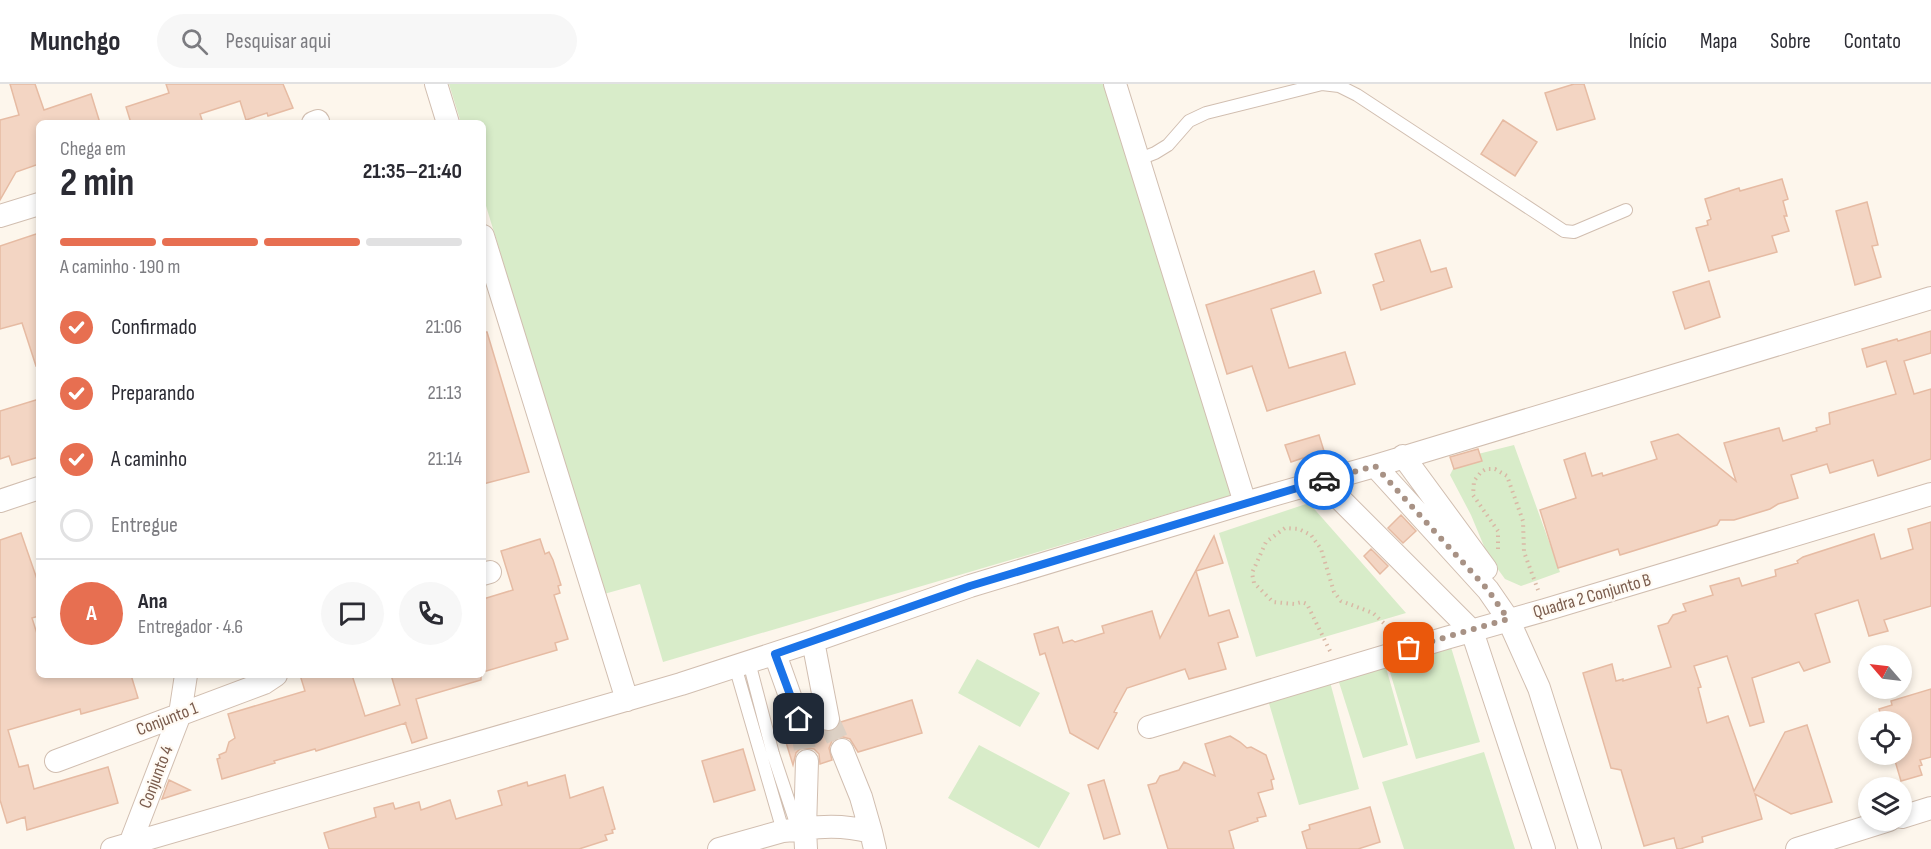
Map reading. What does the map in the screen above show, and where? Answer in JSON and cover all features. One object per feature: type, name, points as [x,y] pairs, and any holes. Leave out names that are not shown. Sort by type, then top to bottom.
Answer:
[{"type":"street","points":[[436,84],[447,120]]},
{"type":"street","points":[[1115,84],[1245,503]]},
{"type":"street","points":[[0,216],[36,205]]},
{"type":"street","points":[[486,246],[627,700]]},
{"type":"street","points":[[121,846],[627,700],[775,654],[970,586],[1931,298]]},
{"type":"street","points":[[1403,456],[1489,572],[1539,688],[1590,849]]},
{"type":"street","points":[[1375,466],[1488,590],[1510,619]]},
{"type":"street","points":[[1322,481],[1472,631],[1544,849]]},
{"type":"street","points":[[0,501],[36,489]]},
{"type":"street","name":"Quadra 2 Conjunto B","points":[[1149,727],[1931,494]]},
{"type":"street","points":[[775,654],[800,723],[827,715],[813,641]]},
{"type":"street","name":"Conjunto 4","points":[[121,846],[180,714],[186,678]]},
{"type":"street","name":"Conjunto 1","points":[[56,761],[264,683],[272,678]]},
{"type":"street","points":[[842,750],[861,797],[873,841]]},
{"type":"street","points":[[798,835],[807,761]]},
{"type":"street","points":[[1912,814],[1931,808]]},
{"type":"street","points":[[719,849],[834,826],[852,827],[873,841]]},
{"type":"street","points":[[1797,849],[1858,830]]},
{"type":"lane","points":[[1137,159],[1155,153],[1168,145],[1189,121],[1206,112],[1322,84],[1339,86],[1357,95],[1564,231],[1574,232],[1626,210]]},
{"type":"lane","points":[[742,664],[798,835]]},
{"type":"path","points":[[1489,572],[1499,547],[1498,531],[1473,495],[1474,482],[1481,472],[1486,469],[1495,469],[1507,476],[1520,512],[1523,521],[1524,552],[1545,610]]},
{"type":"path","points":[[1339,671],[1307,604],[1273,602],[1254,583],[1252,573],[1266,542],[1285,528],[1299,529],[1311,534],[1321,549],[1334,592],[1341,601],[1373,613],[1409,648]]},
{"type":"green space","points":[[449,84],[1110,84],[1239,493],[663,662],[640,584],[604,594],[486,206],[486,120],[460,120]]},
{"type":"green space","points":[[1514,445],[1560,572],[1521,586],[1505,579],[1486,551],[1471,515],[1450,475],[1458,459]]},
{"type":"green space","points":[[1309,503],[1406,613],[1256,657],[1219,533]]},
{"type":"green space","points":[[1450,644],[1480,742],[1416,759],[1387,662]]},
{"type":"green space","points":[[977,659],[1040,693],[1020,727],[958,693]]},
{"type":"green space","points":[[1385,664],[1408,745],[1363,758],[1337,676]]},
{"type":"green space","points":[[1330,682],[1359,789],[1299,805],[1268,700]]},
{"type":"green space","points":[[979,745],[1070,793],[1039,848],[948,798]]},
{"type":"green space","points":[[1484,752],[1515,849],[1404,849],[1382,782]]},
{"type":"building","points":[[10,84],[35,84],[44,110],[91,94],[99,120],[36,120],[36,165],[16,172],[0,200],[0,120],[19,115]]},
{"type":"building","points":[[166,84],[283,84],[293,108],[246,120],[240,101],[200,114],[202,120],[130,120],[126,107],[169,93]]},
{"type":"building","points":[[1574,84],[1584,84],[1595,119],[1557,130],[1545,93]]},
{"type":"building","points":[[1503,120],[1537,142],[1515,176],[1481,154]]},
{"type":"building","points":[[1782,179],[1788,199],[1783,201],[1787,216],[1784,216],[1789,231],[1772,236],[1777,252],[1709,271],[1696,228],[1708,225],[1707,221],[1711,219],[1705,199],[1739,188],[1740,191]]},
{"type":"building","points":[[1867,202],[1878,245],[1872,246],[1881,277],[1855,285],[1836,211]]},
{"type":"building","points":[[36,234],[36,366],[22,323],[0,329],[0,246]]},
{"type":"building","points":[[1420,240],[1431,272],[1446,268],[1452,287],[1381,310],[1373,285],[1384,281],[1375,254]]},
{"type":"building","points":[[1314,271],[1321,293],[1271,309],[1289,368],[1345,352],[1355,384],[1267,411],[1252,366],[1227,374],[1206,305]]},
{"type":"building","points":[[1709,281],[1720,317],[1685,329],[1673,292]]},
{"type":"building","points":[[1931,331],[1931,353],[1904,361],[1914,394],[1931,389],[1931,459],[1878,476],[1873,460],[1830,473],[1827,464],[1791,475],[1798,498],[1770,509],[1734,520],[1720,520],[1717,525],[1620,555],[1618,549],[1558,568],[1540,510],[1576,498],[1564,460],[1585,453],[1592,476],[1602,473],[1603,476],[1657,459],[1651,442],[1678,434],[1736,481],[1724,443],[1779,428],[1783,441],[1817,431],[1816,428],[1830,424],[1829,413],[1896,394],[1886,361],[1867,367],[1862,349]]},
{"type":"building","points":[[486,332],[487,332],[529,472],[486,483]]},
{"type":"building","points":[[36,400],[36,458],[12,465],[9,456],[0,459],[0,411]]},
{"type":"building","points":[[1319,435],[1324,451],[1291,462],[1285,445]]},
{"type":"building","points":[[1478,449],[1482,461],[1454,469],[1450,457]]},
{"type":"building","points":[[1401,515],[1416,531],[1403,543],[1388,528]]},
{"type":"building","points":[[1931,522],[1931,606],[1884,620],[1888,631],[1869,636],[1858,600],[1815,614],[1830,662],[1804,671],[1799,662],[1752,678],[1764,722],[1750,726],[1727,656],[1694,666],[1701,687],[1698,688],[1707,723],[1728,716],[1754,791],[1785,732],[1807,725],[1832,802],[1791,814],[1755,794],[1762,819],[1702,837],[1703,842],[1680,849],[1677,849],[1674,838],[1644,846],[1621,770],[1611,768],[1583,673],[1612,664],[1616,681],[1623,679],[1623,681],[1671,667],[1658,626],[1668,623],[1673,615],[1686,611],[1683,604],[1713,595],[1710,586],[1739,578],[1742,586],[1776,576],[1775,570],[1798,563],[1797,561],[1803,557],[1874,534],[1881,559],[1913,549],[1908,529]]},
{"type":"building","points":[[21,533],[36,576],[36,617],[32,618],[36,631],[36,678],[132,678],[138,698],[81,714],[80,709],[8,730],[19,767],[28,765],[34,789],[108,767],[118,803],[27,830],[25,817],[7,823],[0,800],[0,540]]},
{"type":"building","points":[[1214,536],[1223,563],[1196,571],[1209,616],[1229,610],[1238,637],[1218,643],[1226,669],[1189,679],[1185,669],[1127,688],[1098,749],[1070,733],[1045,653],[1040,655],[1034,634],[1058,627],[1063,643],[1072,640],[1075,642],[1104,633],[1102,626],[1152,611],[1160,638]]},
{"type":"building","points":[[540,539],[545,554],[549,552],[553,560],[561,585],[558,586],[560,593],[554,595],[568,639],[555,643],[557,650],[486,671],[486,598],[513,590],[501,551]]},
{"type":"building","points":[[1371,549],[1388,566],[1380,574],[1364,556]]},
{"type":"building","points":[[301,678],[353,678],[365,716],[400,705],[392,678],[481,678],[481,680],[416,699],[427,738],[412,743],[405,723],[316,751],[315,749],[274,761],[275,763],[222,779],[217,759],[220,758],[219,755],[226,752],[229,742],[235,738],[228,714],[305,691]]},
{"type":"building","points":[[1931,689],[1931,757],[1920,760],[1922,775],[1912,778],[1900,777],[1896,765],[1912,765],[1912,711],[1880,711],[1879,709],[1892,705],[1891,701],[1912,699],[1912,695]]},
{"type":"building","points":[[912,700],[922,733],[858,752],[850,739],[838,737],[832,741],[829,748],[832,760],[820,764],[819,754],[814,749],[807,748],[800,749],[796,753],[793,765],[785,739],[792,737],[805,740],[819,728],[824,732],[831,732],[837,729],[841,722]]},
{"type":"building","points":[[1230,736],[1247,748],[1251,747],[1266,755],[1274,779],[1271,780],[1273,789],[1258,793],[1266,816],[1229,831],[1234,849],[1168,849],[1148,785],[1156,783],[1160,776],[1179,770],[1184,762],[1215,776],[1205,744]]},
{"type":"building","points":[[743,749],[755,790],[714,802],[702,761]]},
{"type":"building","points":[[565,775],[570,798],[603,787],[615,829],[612,830],[613,833],[605,835],[607,840],[579,849],[329,849],[324,833],[376,817],[374,808],[393,803],[395,809],[419,802],[421,810],[450,800],[456,819],[502,805],[498,791],[527,782],[528,786]]},
{"type":"building","points":[[169,780],[190,790],[162,799]]},
{"type":"building","points":[[1104,780],[1120,834],[1104,839],[1088,785]]},
{"type":"building","points":[[1370,807],[1380,842],[1358,849],[1307,849],[1302,832],[1310,829],[1309,825]]},
{"type":"tunnel","points":[[828,719],[842,750]]},
{"type":"tunnel","points":[[801,727],[807,761]]},
{"type":"way so far","points":[[1324,480],[1375,466],[1488,590],[1508,619],[1409,648]]},
{"type":"route","points":[[799,719],[775,654],[970,586],[1324,480]]}]
